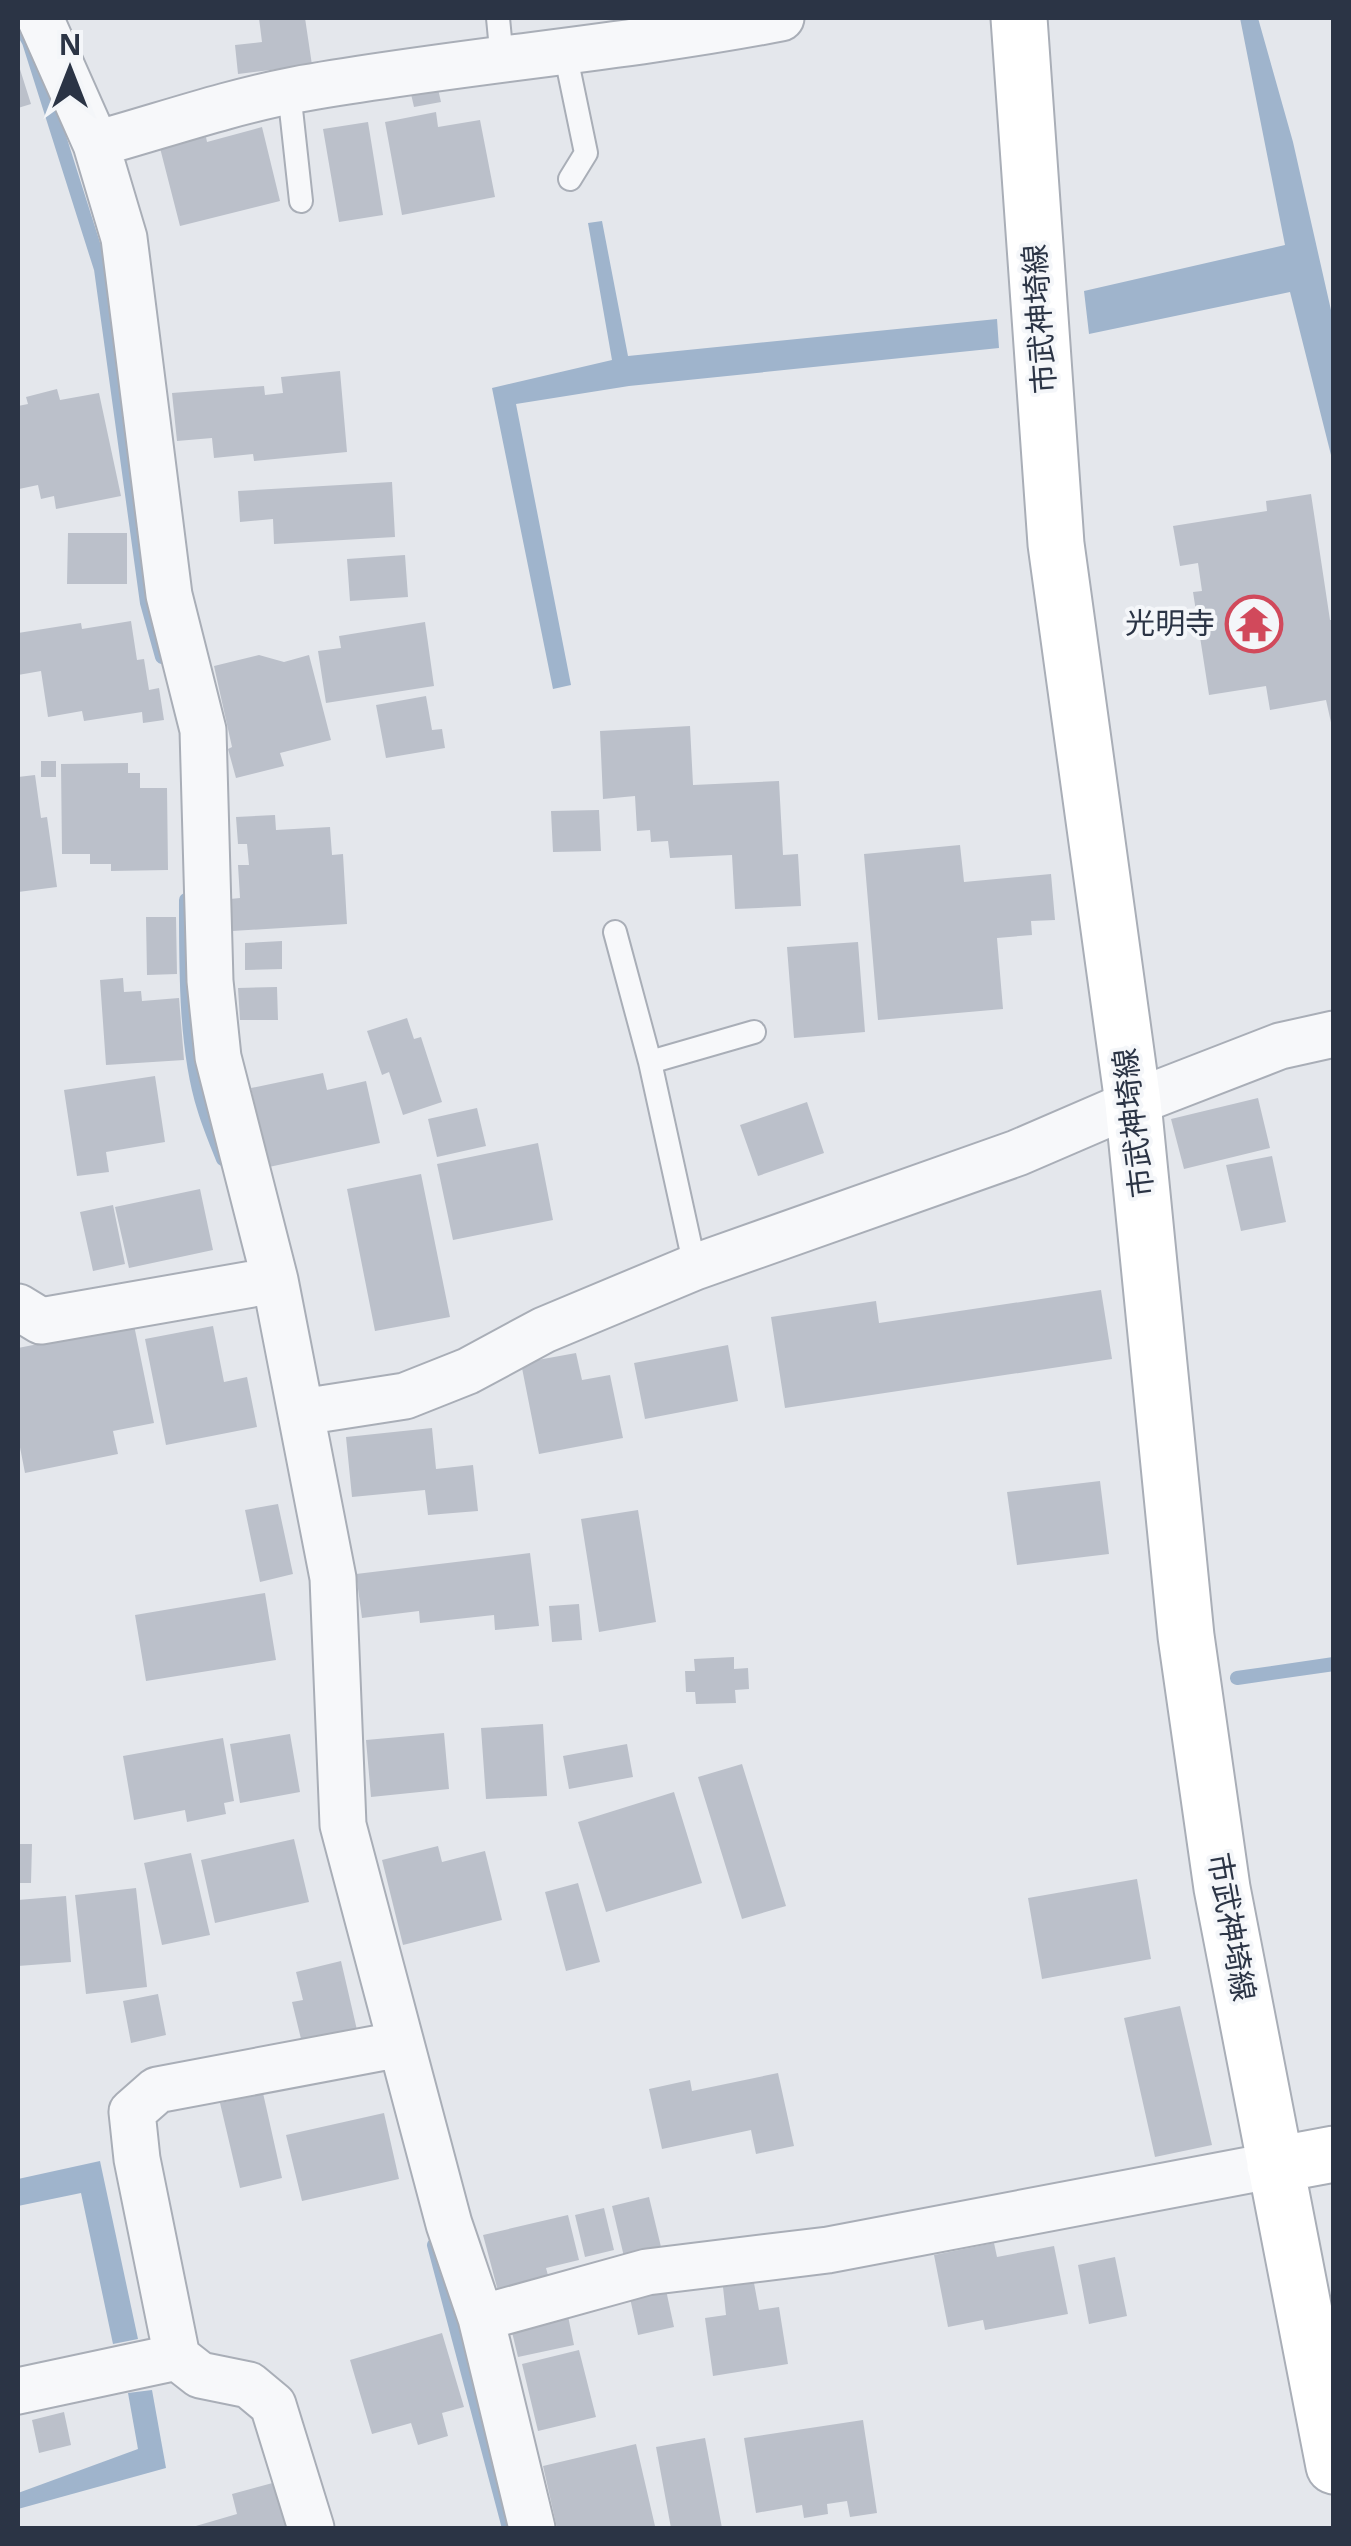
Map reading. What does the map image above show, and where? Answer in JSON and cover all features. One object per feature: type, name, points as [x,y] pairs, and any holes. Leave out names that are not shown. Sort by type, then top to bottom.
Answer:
[{"type":"main road","name":"市武神埼線","points":[[1019,18],[1056,544],[1134,1103],[1186,1636],[1222,1888],[1334,2466]]},
{"type":"main road","points":[[1275,2165],[1334,2154]]},
{"type":"street","points":[[40,18],[96,144],[124,238],[170,595],[203,730],[210,981],[218,1058],[255,1283],[302,1412],[333,1578],[343,1826],[382,2048],[481,2318],[532,2528]]},
{"type":"street","points":[[96,144],[500,39],[564,52],[712,24],[781,18]]},
{"type":"street","points":[[302,1412],[405,1396],[468,1372],[544,1330],[696,1267],[1016,1154],[1280,1046],[1334,1034]]},
{"type":"street","points":[[18,1307],[41,1321],[255,1283]]},
{"type":"street","points":[[311,2528],[273,2404],[250,2385],[200,2376],[178,2356],[137,2159],[132,2112],[157,2090],[382,2048]]},
{"type":"street","points":[[481,2318],[647,2272],[828,2250],[1275,2165]]},
{"type":"street","points":[[18,2391],[178,2356]]},
{"type":"lane","points":[[564,52],[586,152],[570,178]]},
{"type":"lane","points":[[289,91],[301,202]]},
{"type":"lane","points":[[615,932],[650,1062],[696,1267]]},
{"type":"lane","points":[[650,1062],[754,1032]]},
{"type":"water","points":[[1240,18],[1258,18],[1293,142],[1333,319],[1333,463],[1290,292],[1089,334],[1084,291],[1285,245]]},
{"type":"water","points":[[602,221],[628,356],[997,319],[999,348],[629,386],[516,404],[571,685],[553,689],[492,388],[612,360],[588,223]]},
{"type":"water","points":[[100,2161],[138,2339],[113,2344],[81,2193],[18,2206],[18,2179]]},
{"type":"water","points":[[152,2390],[166,2468],[18,2509],[18,2493],[138,2449],[128,2393]]},
{"type":"building","points":[[259,18],[305,18],[312,65],[238,74],[235,45],[262,42]]},
{"type":"building","points":[[18,63],[31,104],[18,108]]},
{"type":"building","points":[[438,89],[441,102],[414,107],[411,94]]},
{"type":"building","points":[[436,112],[438,127],[480,120],[495,197],[402,215],[385,122]]},
{"type":"building","points":[[368,122],[383,215],[339,222],[323,129]]},
{"type":"building","points":[[262,127],[280,201],[180,226],[160,148],[206,137],[207,142]]},
{"type":"building","points":[[340,371],[347,452],[254,461],[253,454],[214,458],[212,438],[177,441],[172,393],[264,386],[265,395],[283,393],[281,377]]},
{"type":"building","points":[[57,389],[60,400],[99,393],[121,496],[56,509],[54,496],[41,499],[38,485],[19,489],[18,406],[28,404],[26,397]]},
{"type":"building","points":[[392,482],[395,537],[274,544],[273,519],[240,522],[238,491]]},
{"type":"building","points":[[1311,494],[1330,620],[1334,620],[1334,736],[1326,700],[1270,710],[1266,686],[1209,695],[1193,592],[1202,591],[1198,563],[1180,566],[1173,526],[1267,511],[1266,501]]},
{"type":"building","points":[[68,533],[127,533],[127,584],[67,584]]},
{"type":"building","points":[[405,555],[408,597],[350,601],[347,559]]},
{"type":"building","points":[[131,621],[137,660],[144,659],[149,690],[159,688],[164,720],[143,723],[142,712],[84,721],[82,711],[48,717],[41,671],[18,675],[18,633],[81,623],[82,629]]},
{"type":"building","points":[[425,622],[434,686],[326,703],[318,651],[341,648],[339,636]]},
{"type":"building","points":[[259,655],[284,662],[309,655],[331,740],[280,753],[284,766],[236,778],[214,666]]},
{"type":"building","points":[[426,696],[432,730],[442,729],[445,748],[386,758],[376,705]]},
{"type":"building","points":[[690,726],[693,785],[779,781],[783,855],[798,854],[801,906],[735,909],[732,855],[670,858],[668,841],[651,842],[650,830],[637,831],[635,796],[603,799],[600,731]]},
{"type":"building","points":[[41,761],[56,761],[56,777],[41,777]]},
{"type":"building","points":[[128,763],[128,773],[140,773],[140,788],[167,788],[168,870],[111,871],[111,864],[90,864],[90,854],[62,854],[61,764]]},
{"type":"building","points":[[35,775],[41,818],[47,817],[57,887],[18,892],[18,777]]},
{"type":"building","points":[[599,810],[601,851],[553,852],[551,811]]},
{"type":"building","points":[[275,815],[276,830],[330,827],[332,855],[343,854],[347,924],[232,931],[230,899],[240,898],[238,865],[249,865],[247,844],[238,844],[236,817]]},
{"type":"building","points":[[960,845],[964,882],[1051,874],[1055,920],[1031,921],[1032,935],[997,938],[1003,1009],[878,1020],[864,854]]},
{"type":"building","points":[[146,917],[176,917],[177,974],[147,975]]},
{"type":"building","points":[[282,941],[282,969],[245,970],[245,943]]},
{"type":"building","points":[[858,942],[865,1032],[794,1038],[787,947]]},
{"type":"building","points":[[123,978],[124,992],[141,991],[142,1001],[179,998],[184,1060],[106,1065],[100,980]]},
{"type":"building","points":[[277,987],[278,1020],[240,1020],[238,988]]},
{"type":"building","points":[[407,1018],[414,1039],[421,1037],[442,1102],[403,1115],[389,1072],[382,1075],[367,1031]]},
{"type":"building","points":[[323,1073],[327,1090],[366,1081],[380,1143],[269,1167],[251,1088]]},
{"type":"building","points":[[155,1076],[165,1142],[106,1152],[109,1172],[77,1176],[64,1090]]},
{"type":"building","points":[[1258,1098],[1270,1148],[1184,1169],[1171,1119]]},
{"type":"building","points":[[807,1102],[824,1153],[758,1176],[740,1125]]},
{"type":"building","points":[[477,1108],[486,1146],[437,1157],[428,1119]]},
{"type":"building","points":[[538,1143],[553,1220],[453,1240],[437,1164]]},
{"type":"building","points":[[1272,1156],[1286,1222],[1241,1231],[1226,1165]]},
{"type":"building","points":[[421,1174],[450,1317],[375,1331],[347,1189]]},
{"type":"building","points":[[200,1189],[213,1250],[129,1268],[115,1207]]},
{"type":"building","points":[[113,1205],[125,1264],[93,1271],[80,1212]]},
{"type":"building","points":[[1101,1290],[1112,1359],[785,1408],[771,1317],[876,1301],[879,1323]]},
{"type":"building","points":[[134,1325],[154,1423],[113,1431],[118,1454],[25,1473],[18,1437],[18,1348]]},
{"type":"building","points":[[213,1326],[224,1382],[247,1377],[257,1427],[166,1445],[145,1339]]},
{"type":"building","points":[[728,1345],[738,1401],[645,1419],[634,1363]]},
{"type":"building","points":[[576,1353],[582,1380],[610,1375],[623,1438],[539,1454],[521,1363]]},
{"type":"building","points":[[432,1428],[436,1469],[473,1465],[478,1511],[428,1515],[425,1490],[352,1497],[346,1437]]},
{"type":"building","points":[[1100,1481],[1109,1554],[1017,1565],[1007,1492]]},
{"type":"building","points":[[278,1504],[293,1574],[260,1582],[245,1510]]},
{"type":"building","points":[[638,1510],[656,1622],[599,1632],[581,1519]]},
{"type":"building","points":[[530,1553],[539,1626],[495,1630],[494,1615],[420,1623],[419,1611],[362,1618],[356,1574]]},
{"type":"building","points":[[265,1593],[276,1660],[146,1681],[135,1615]]},
{"type":"building","points":[[579,1604],[582,1640],[552,1642],[549,1606]]},
{"type":"building","points":[[734,1657],[734,1669],[748,1668],[749,1689],[735,1690],[736,1703],[696,1704],[695,1692],[686,1692],[685,1671],[695,1671],[694,1659]]},
{"type":"building","points":[[543,1724],[547,1796],[486,1799],[481,1728]]},
{"type":"building","points":[[444,1733],[449,1789],[371,1797],[366,1740]]},
{"type":"building","points":[[290,1734],[300,1792],[240,1803],[230,1744]]},
{"type":"building","points":[[223,1738],[234,1801],[224,1803],[226,1814],[187,1822],[185,1810],[134,1820],[123,1756]]},
{"type":"building","points":[[627,1744],[633,1777],[569,1789],[563,1756]]},
{"type":"building","points":[[742,1764],[786,1906],[742,1919],[698,1777]]},
{"type":"building","points":[[674,1792],[702,1883],[606,1912],[578,1822]]},
{"type":"building","points":[[294,1839],[309,1902],[215,1923],[201,1860]]},
{"type":"building","points":[[18,1844],[32,1844],[31,1883],[18,1883]]},
{"type":"building","points":[[438,1846],[442,1862],[485,1851],[502,1920],[403,1945],[382,1860]]},
{"type":"building","points":[[191,1853],[210,1935],[162,1945],[144,1863]]},
{"type":"building","points":[[1137,1879],[1151,1959],[1042,1979],[1028,1898]]},
{"type":"building","points":[[578,1883],[600,1962],[566,1971],[545,1892]]},
{"type":"building","points":[[136,1888],[147,1987],[86,1994],[75,1895]]},
{"type":"building","points":[[66,1896],[71,1962],[18,1966],[18,1900]]},
{"type":"building","points":[[341,1961],[357,2030],[302,2043],[292,2002],[303,2000],[296,1972]]},
{"type":"building","points":[[158,1994],[166,2035],[131,2043],[123,2001]]},
{"type":"building","points":[[1180,2006],[1212,2145],[1155,2157],[1124,2018]]},
{"type":"building","points":[[778,2073],[794,2146],[756,2154],[751,2130],[662,2149],[649,2089],[690,2080],[692,2091]]},
{"type":"building","points":[[263,2093],[282,2178],[240,2188],[220,2103]]},
{"type":"building","points":[[384,2113],[399,2179],[302,2201],[286,2135]]},
{"type":"building","points":[[649,2197],[662,2251],[625,2261],[612,2206]]},
{"type":"building","points":[[604,2208],[614,2250],[585,2257],[575,2215]]},
{"type":"building","points":[[568,2215],[579,2260],[546,2268],[549,2279],[498,2291],[483,2235]]},
{"type":"building","points":[[994,2243],[997,2257],[1054,2246],[1068,2314],[985,2330],[983,2320],[948,2327],[934,2255]]},
{"type":"building","points":[[1115,2257],[1127,2316],[1089,2324],[1078,2265]]},
{"type":"building","points":[[754,2283],[759,2310],[779,2307],[788,2364],[713,2376],[705,2318],[726,2315],[723,2287]]},
{"type":"building","points":[[666,2290],[674,2327],[638,2335],[630,2298]]},
{"type":"building","points":[[568,2316],[574,2345],[518,2357],[511,2328]]},
{"type":"building","points":[[442,2333],[464,2407],[442,2413],[448,2436],[418,2445],[411,2423],[372,2434],[350,2360]]},
{"type":"building","points":[[579,2350],[596,2417],[538,2431],[522,2364]]},
{"type":"building","points":[[64,2412],[71,2445],[39,2453],[32,2420]]},
{"type":"building","points":[[863,2420],[877,2513],[850,2517],[847,2501],[827,2504],[828,2514],[804,2518],[802,2505],[756,2513],[744,2438]]},
{"type":"building","points":[[705,2438],[722,2528],[671,2528],[656,2447]]},
{"type":"building","points":[[636,2444],[655,2526],[557,2528],[543,2466]]},
{"type":"building","points":[[280,2481],[293,2528],[189,2528],[237,2514],[232,2494]]},
{"type":"waterway","points":[[18,22],[29,42],[101,269],[147,603],[162,657]]},
{"type":"waterway","points":[[186,900],[193,1059],[204,1108],[223,1159]]},
{"type":"waterway","points":[[1237,1678],[1334,1664]]},
{"type":"waterway","points":[[434,2245],[509,2528]]},
{"type":"place","name":"光明寺","points":[[1254,624]]}]
